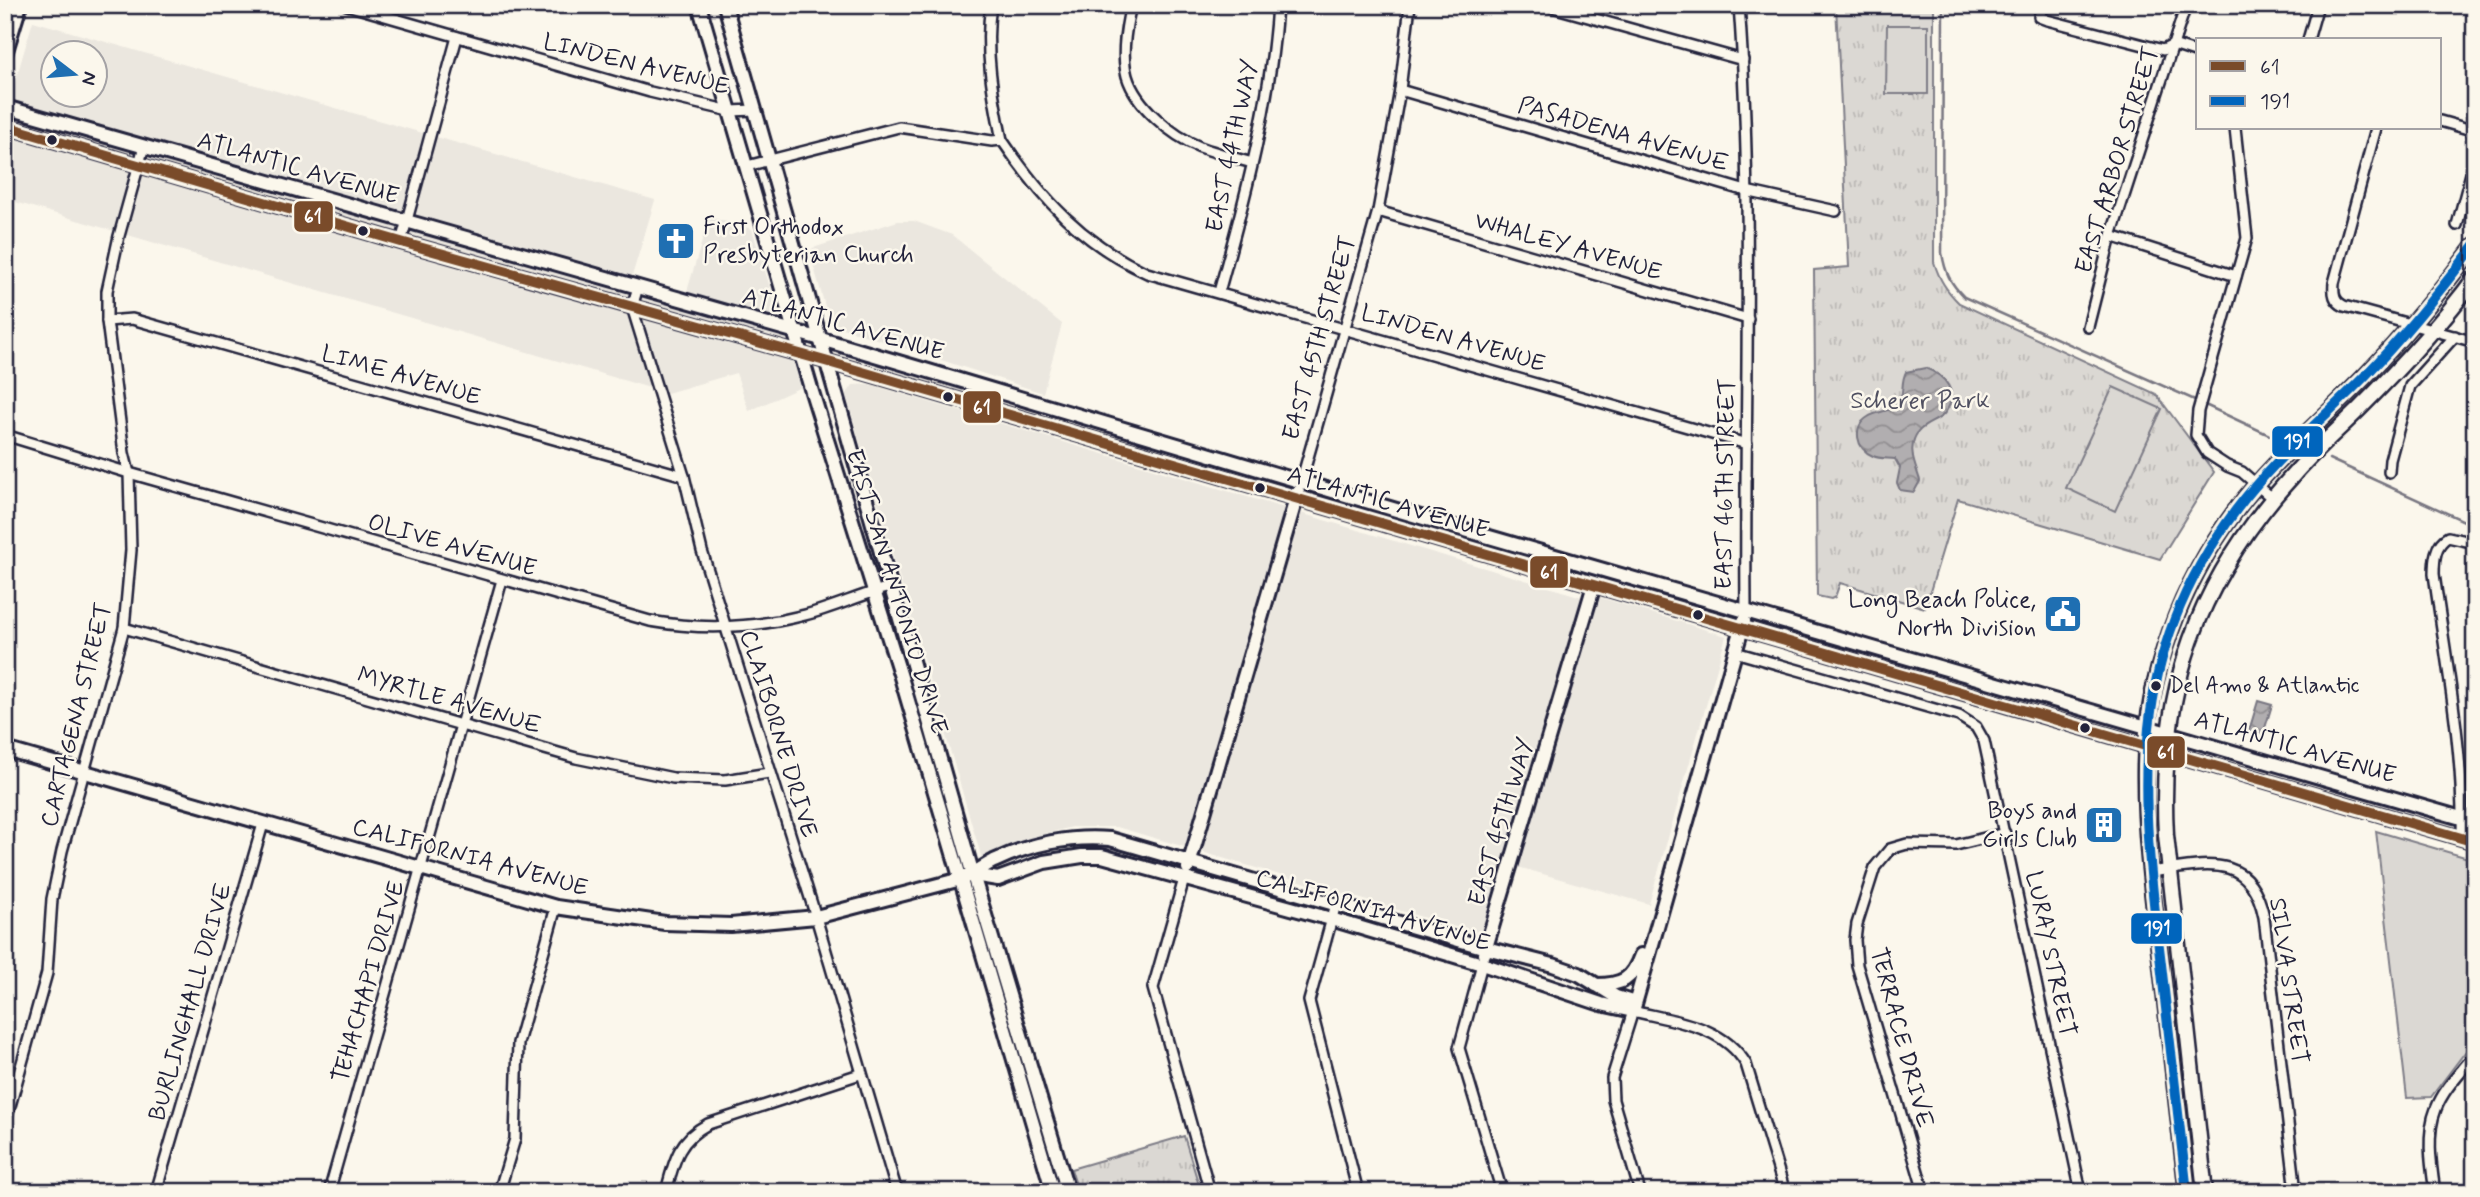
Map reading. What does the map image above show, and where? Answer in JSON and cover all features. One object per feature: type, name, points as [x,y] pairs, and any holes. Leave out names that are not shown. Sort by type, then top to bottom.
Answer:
[{"type":"main road","points":[[5,54],[20,5]]},
{"type":"main road","name":"EAST SAN ANTONIO DRIVE","points":[[699,5],[1052,1190]]},
{"type":"main road","name":"EAST SAN ANTONIO DRIVE","points":[[725,5],[825,361],[1067,1188]]},
{"type":"main road","name":"ATLANTIC AVENUE","points":[[5,107],[821,339],[1301,482],[2469,820]]},
{"type":"main road","name":"ATLANTIC AVENUE","points":[[5,126],[401,242],[801,354],[2468,840]]},
{"type":"main road","points":[[2187,1192],[2146,811],[2146,747],[2160,663],[2186,595],[2210,549],[2256,484],[2350,392],[2413,325],[2475,245]]},
{"type":"main road","points":[[2205,1192],[2164,794],[2167,733],[2181,673],[2200,615],[2223,569],[2253,523],[2272,498],[2432,331],[2475,278]]},
{"type":"main road","name":"EAST 45TH STREET","points":[[1185,879],[1301,482]]},
{"type":"main road","name":"EAST 45TH WAY","points":[[1482,964],[1594,585]]},
{"type":"main road","name":"EAST 46TH STREET","points":[[1634,1007],[1746,610]]},
{"type":"main road","name":"CALIFORNIA AVENUE","points":[[5,749],[556,907],[664,923],[731,925],[816,917],[974,875],[992,861],[1043,843],[1086,837],[1110,839],[1553,965],[1579,974],[1634,1007]]},
{"type":"main road","name":"CALIFORNIA AVENUE","points":[[974,875],[998,879],[1044,862],[1082,856],[1120,860],[1482,964],[1601,1004],[1634,1007]]},
{"type":"main road","points":[[1596,985],[1613,984],[1629,978],[1636,968],[1643,948],[1651,942]]},
{"type":"street","name":"LINDEN AVENUE","points":[[347,5],[650,92],[730,111],[755,110]]},
{"type":"street","points":[[747,166],[899,127],[992,141],[1002,140],[990,84],[991,5]]},
{"type":"street","points":[[1131,5],[1125,31],[1127,76],[1139,98],[1173,133],[1198,146],[1252,163]]},
{"type":"street","name":"EAST 44TH WAY","points":[[1219,292],[1252,163],[1278,5]]},
{"type":"street","name":"EAST 45TH STREET","points":[[1301,482],[1378,211],[1400,90],[1410,5]]},
{"type":"street","points":[[1545,5],[1743,60]]},
{"type":"street","name":"EAST 46TH STREET","points":[[1739,5],[1743,60],[1748,319],[1746,610]]},
{"type":"street","points":[[2043,5],[2039,17],[2163,50],[2173,45],[2196,52]]},
{"type":"street","name":"EAST ARBOR STREET","points":[[2088,327],[2111,236],[2186,5]]},
{"type":"street","points":[[2309,38],[2318,5]]},
{"type":"street","points":[[401,242],[457,37]]},
{"type":"street","name":"PASADENA AVENUE","points":[[1400,90],[1746,191],[1836,211]]},
{"type":"street","points":[[2442,122],[2475,131]]},
{"type":"street","points":[[2235,130],[2247,238],[2198,411],[2196,435],[2207,453],[2242,472],[2272,498]]},
{"type":"street","points":[[2375,130],[2334,283],[2335,299],[2344,306],[2475,342]]},
{"type":"street","name":"LINDEN AVENUE","points":[[1002,140],[1044,197],[1085,237],[1117,259],[1147,273],[1747,444]]},
{"type":"street","name":"CARTAGENA STREET","points":[[5,1124],[47,973],[52,899],[62,851],[124,628],[131,550],[129,473],[107,321],[107,291],[144,146]]},
{"type":"street","points":[[2457,225],[2475,159]]},
{"type":"street","name":"WHALEY AVENUE","points":[[1378,211],[1748,319]]},
{"type":"street","points":[[2111,236],[2236,276]]},
{"type":"street","points":[[632,307],[638,287]]},
{"type":"street","name":"CLAIBORNE DRIVE","points":[[632,307],[684,476],[702,551],[725,628],[816,917],[860,1074],[897,1192]]},
{"type":"street","name":"LIME AVENUE","points":[[107,321],[132,319],[684,476]]},
{"type":"street","points":[[2389,472],[2410,386],[2455,337]]},
{"type":"street","name":"OLIVE AVENUE","points":[[5,435],[129,473],[649,621],[725,628],[805,615],[893,586]]},
{"type":"street","points":[[2468,840],[2469,820],[2434,559],[2442,540],[2452,537],[2475,543]]},
{"type":"street","name":"TEHACHAPI DRIVE","points":[[329,1192],[502,580]]},
{"type":"street","name":"MYRTLE AVENUE","points":[[124,628],[576,758],[673,778],[725,780],[769,773]]},
{"type":"street","name":"LURAY STREET","points":[[1735,652],[1959,716],[1971,723],[1984,741],[2081,1192]]},
{"type":"street","name":"BURLINGHALL DRIVE","points":[[156,1192],[263,824]]},
{"type":"street","name":"TERRACE DRIVE","points":[[1924,1192],[1857,965],[1857,924],[1875,867],[1890,849],[1907,844],[1956,845],[2005,833]]},
{"type":"street","name":"SILVA STREET","points":[[2151,872],[2221,866],[2234,869],[2253,884],[2260,898],[2296,1192]]},
{"type":"street","points":[[1185,879],[1153,988],[1210,1192]]},
{"type":"street","points":[[1336,904],[1308,1001],[1358,1192]]},
{"type":"street","points":[[499,1192],[515,1139],[518,1043],[556,907]]},
{"type":"street","name":"EAST 45TH WAY","points":[[1482,964],[1459,1048],[1502,1192]]},
{"type":"street","name":"EAST 46TH STREET","points":[[1634,1007],[1611,1086],[1640,1192]]},
{"type":"street","name":"CALIFORNIA AVENUE","points":[[1634,1007],[1716,1034],[1738,1051],[1746,1064],[1785,1192]]},
{"type":"street","points":[[2435,1192],[2431,1165],[2431,1131],[2436,1109],[2447,1089],[2475,1054]]},
{"type":"street","points":[[666,1192],[676,1156],[691,1133],[708,1124],[860,1074]]},
{"type":"street","points":[[1035,1192],[1067,1188]]},
{"type":"shaded area","points":[[33,21],[92,38],[38,38],[38,108],[108,108],[108,43],[655,200],[632,276],[686,295],[709,217],[752,229],[801,387],[749,411],[736,373],[667,393],[5,199],[5,116]]},
{"type":"shaded area","points":[[898,221],[914,221],[952,235],[1062,324],[1043,393],[830,324],[810,253],[813,248]]},
{"type":"shaded area","points":[[869,384],[1582,597],[1483,935],[1117,827],[1072,827],[1041,835],[982,859],[846,395],[853,385]]},
{"type":"shaded area","points":[[1599,597],[1726,636],[1649,904],[1518,867]]},
{"type":"green space","name":"Scherer Park","points":[[1836,5],[1934,5],[1934,262],[1950,294],[1959,303],[2156,394],[2214,472],[2160,559],[1958,499],[1925,608],[1840,583],[1835,597],[1831,599],[1817,596],[1814,270],[1849,267]]},
{"type":"green space","points":[[1887,25],[1928,25],[1928,94],[1886,94]]},
{"type":"green space","points":[[2113,387],[2162,409],[2115,511],[2066,488]]},
{"type":"green space","points":[[2376,831],[2475,860],[2475,1039],[2431,1097],[2407,1098]]},
{"type":"green space","points":[[1184,1136],[1201,1192],[1078,1192],[1071,1169]]},
{"type":"water","points":[[1925,368],[1944,380],[1951,392],[1951,399],[1944,414],[1922,428],[1915,437],[1912,453],[1920,481],[1914,492],[1900,490],[1897,483],[1900,468],[1895,459],[1878,458],[1867,453],[1860,443],[1858,432],[1868,417],[1892,409],[1898,404],[1906,372]]},
{"type":"water","points":[[2258,701],[2272,705],[2262,738],[2248,734]]},
{"type":"waterway","points":[[1943,5],[1942,253],[1952,282],[1964,297],[2197,401]]},
{"type":"waterway","points":[[2203,404],[2280,440]]},
{"type":"waterway","points":[[2329,459],[2475,526]]},
{"type":"transit line","name":"61","points":[[5,126],[401,242],[825,361],[2475,842]]},
{"type":"transit line","name":"191","points":[[2187,1192],[2154,901],[2146,783],[2149,728],[2158,674],[2174,620],[2200,565],[2250,492],[2394,345],[2475,245]]},
{"type":"place","name":"First Orthodox Presbyterian Church","points":[[676,241]]},
{"type":"place","name":"Long Beach Police, North Division","points":[[2063,614]]},
{"type":"place","name":"Del Amo & Atlantic","points":[[2156,686]]},
{"type":"place","name":"Boys and Girls Club","points":[[2104,825]]}]
